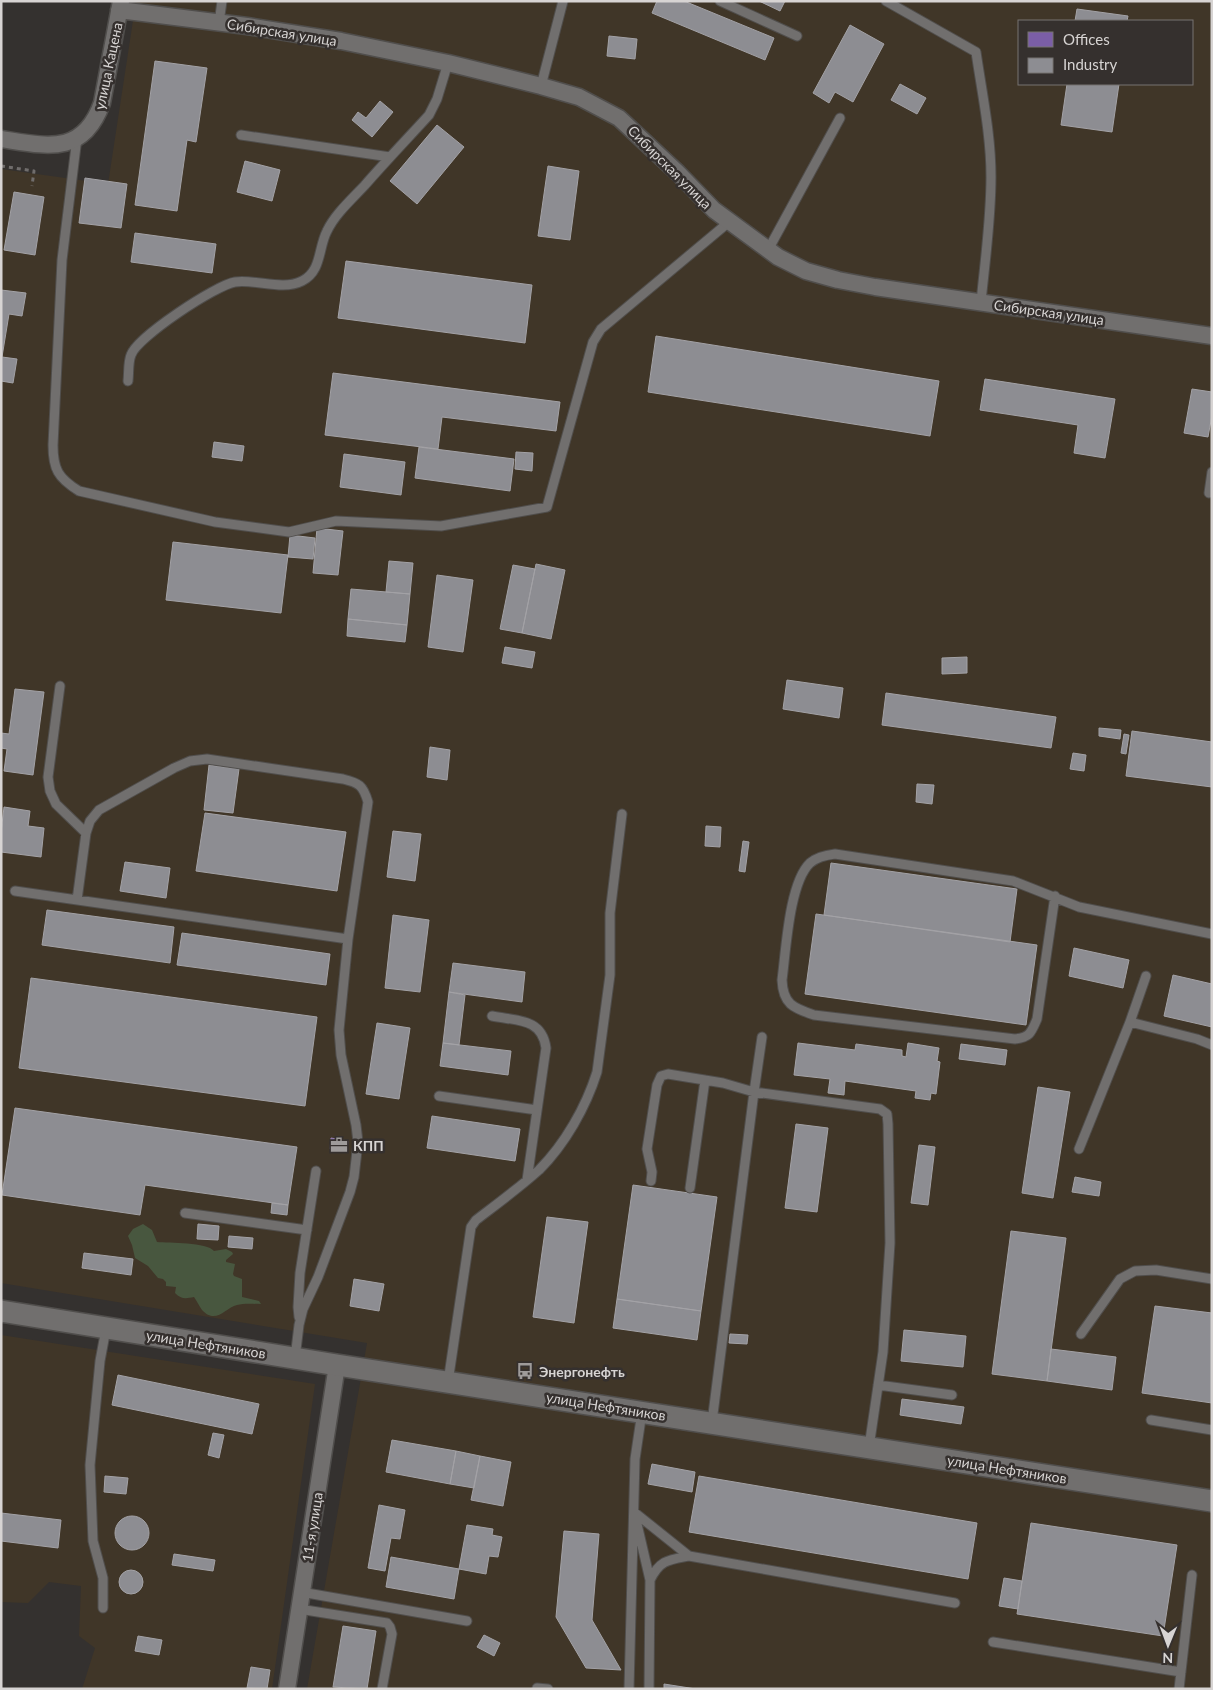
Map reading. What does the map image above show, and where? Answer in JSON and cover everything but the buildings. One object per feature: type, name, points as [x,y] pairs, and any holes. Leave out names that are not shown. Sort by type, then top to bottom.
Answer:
[{"type":"street","name":"Сибирская улица","points":[[120,6],[341,41],[448,63],[578,97],[619,118],[638,133],[714,210],[768,250],[806,271],[838,280],[875,287],[1212,336]]},
{"type":"street","name":"улица Кацена","points":[[1,139],[54,145],[66,143],[77,138],[90,127],[102,103],[120,6]]},
{"type":"street","name":"улица Нефтяников","points":[[1,1311],[1212,1501]]},
{"type":"street","name":"11-я улица","points":[[287,1689],[337,1365]]},
{"type":"lane","points":[[219,23],[222,1]]},
{"type":"lane","points":[[541,86],[563,1]]},
{"type":"lane","points":[[720,1],[797,36]]},
{"type":"lane","points":[[886,1],[976,52],[988,132],[991,176],[990,219],[981,302]]},
{"type":"lane","points":[[128,381],[131,354],[139,343],[152,332],[218,288],[233,282],[249,281],[286,285],[301,281],[311,274],[317,264],[326,232],[342,209],[429,115],[437,99],[448,63]]},
{"type":"lane","points":[[768,250],[840,118]]},
{"type":"lane","points":[[240,135],[390,157]]},
{"type":"lane","points":[[77,138],[60,284],[53,445],[55,467],[61,478],[79,490],[234,525],[289,532],[336,521],[441,526],[546,507],[593,342],[601,329],[729,222]]},
{"type":"lane","points":[[1208,493],[1212,472]]},
{"type":"lane","points":[[60,686],[48,777],[50,791],[56,804],[86,833]]},
{"type":"lane","points":[[77,900],[86,833],[90,821],[99,810],[190,761],[207,759],[343,779],[357,783],[365,790],[368,802],[348,940],[339,1030],[341,1055],[358,1142],[354,1177],[321,1268],[303,1309],[295,1358]]},
{"type":"lane","points":[[448,1382],[471,1227],[476,1220],[540,1168],[572,1127],[584,1106],[597,1072],[610,975],[610,914],[622,814]]},
{"type":"lane","points":[[1055,896],[1036,1019],[1031,1032],[1026,1038],[1014,1039],[814,1015],[797,1009],[788,1003],[782,990],[796,887],[809,864],[823,856],[835,854],[1013,881],[1055,896],[1079,907],[1212,934]]},
{"type":"lane","points":[[15,892],[348,940]]},
{"type":"lane","points":[[1079,1149],[1130,1022],[1146,976]]},
{"type":"lane","points":[[492,1016],[531,1023],[540,1030],[545,1038],[546,1048],[527,1180]]},
{"type":"lane","points":[[1130,1022],[1197,1039],[1212,1045]]},
{"type":"lane","points":[[712,1422],[762,1037]]},
{"type":"lane","points":[[650,1181],[652,1172],[648,1149],[657,1085],[661,1076],[668,1074],[723,1083],[754,1092],[880,1109],[887,1114],[890,1243],[885,1333],[869,1447]]},
{"type":"lane","points":[[690,1188],[705,1080]]},
{"type":"lane","points":[[439,1096],[537,1110]]},
{"type":"lane","points":[[299,1325],[300,1281],[316,1171]]},
{"type":"lane","points":[[185,1213],[307,1230]]},
{"type":"lane","points":[[1080,1334],[1120,1279],[1135,1271],[1156,1270],[1212,1279]]},
{"type":"lane","points":[[103,1608],[103,1578],[93,1541],[90,1465],[100,1361],[106,1328]]},
{"type":"lane","points":[[878,1385],[952,1394]]},
{"type":"lane","points":[[629,1689],[635,1459],[642,1412]]},
{"type":"lane","points":[[1151,1420],[1212,1430]]},
{"type":"lane","points":[[634,1512],[689,1556]]},
{"type":"lane","points":[[634,1512],[650,1580],[648,1689]]},
{"type":"lane","points":[[650,1580],[656,1567],[672,1559],[689,1556],[955,1603]]},
{"type":"lane","points":[[1179,1689],[1192,1575]]},
{"type":"lane","points":[[301,1592],[467,1622]]},
{"type":"lane","points":[[298,1609],[387,1623],[392,1634],[382,1689]]},
{"type":"lane","points":[[993,1642],[1181,1672]]},
{"type":"lane","points":[[537,1688],[548,1689]]},
{"type":"path","points":[[1,166],[34,171],[32,186]]},
{"type":"shaded area","points":[[136,1],[1212,1],[1212,1689],[307,1689],[367,1343],[1,1283],[1,169],[108,184]]},
{"type":"shaded area","points":[[1,1335],[315,1384],[272,1689],[82,1689],[95,1648],[79,1636],[81,1586],[49,1582],[28,1603],[1,1602]]},
{"type":"green space","points":[[143,1224],[152,1230],[157,1242],[196,1244],[214,1251],[226,1249],[232,1252],[233,1254],[226,1262],[235,1264],[233,1274],[242,1279],[242,1297],[259,1301],[261,1304],[237,1305],[216,1316],[212,1316],[202,1310],[194,1297],[186,1298],[179,1296],[175,1293],[176,1287],[166,1286],[166,1282],[163,1279],[158,1278],[148,1266],[135,1258],[128,1236],[133,1229]]},
{"type":"place","name":"КПП","points":[[339,1145]]},
{"type":"place","name":"Энергонефть","points":[[525,1371]]}]
